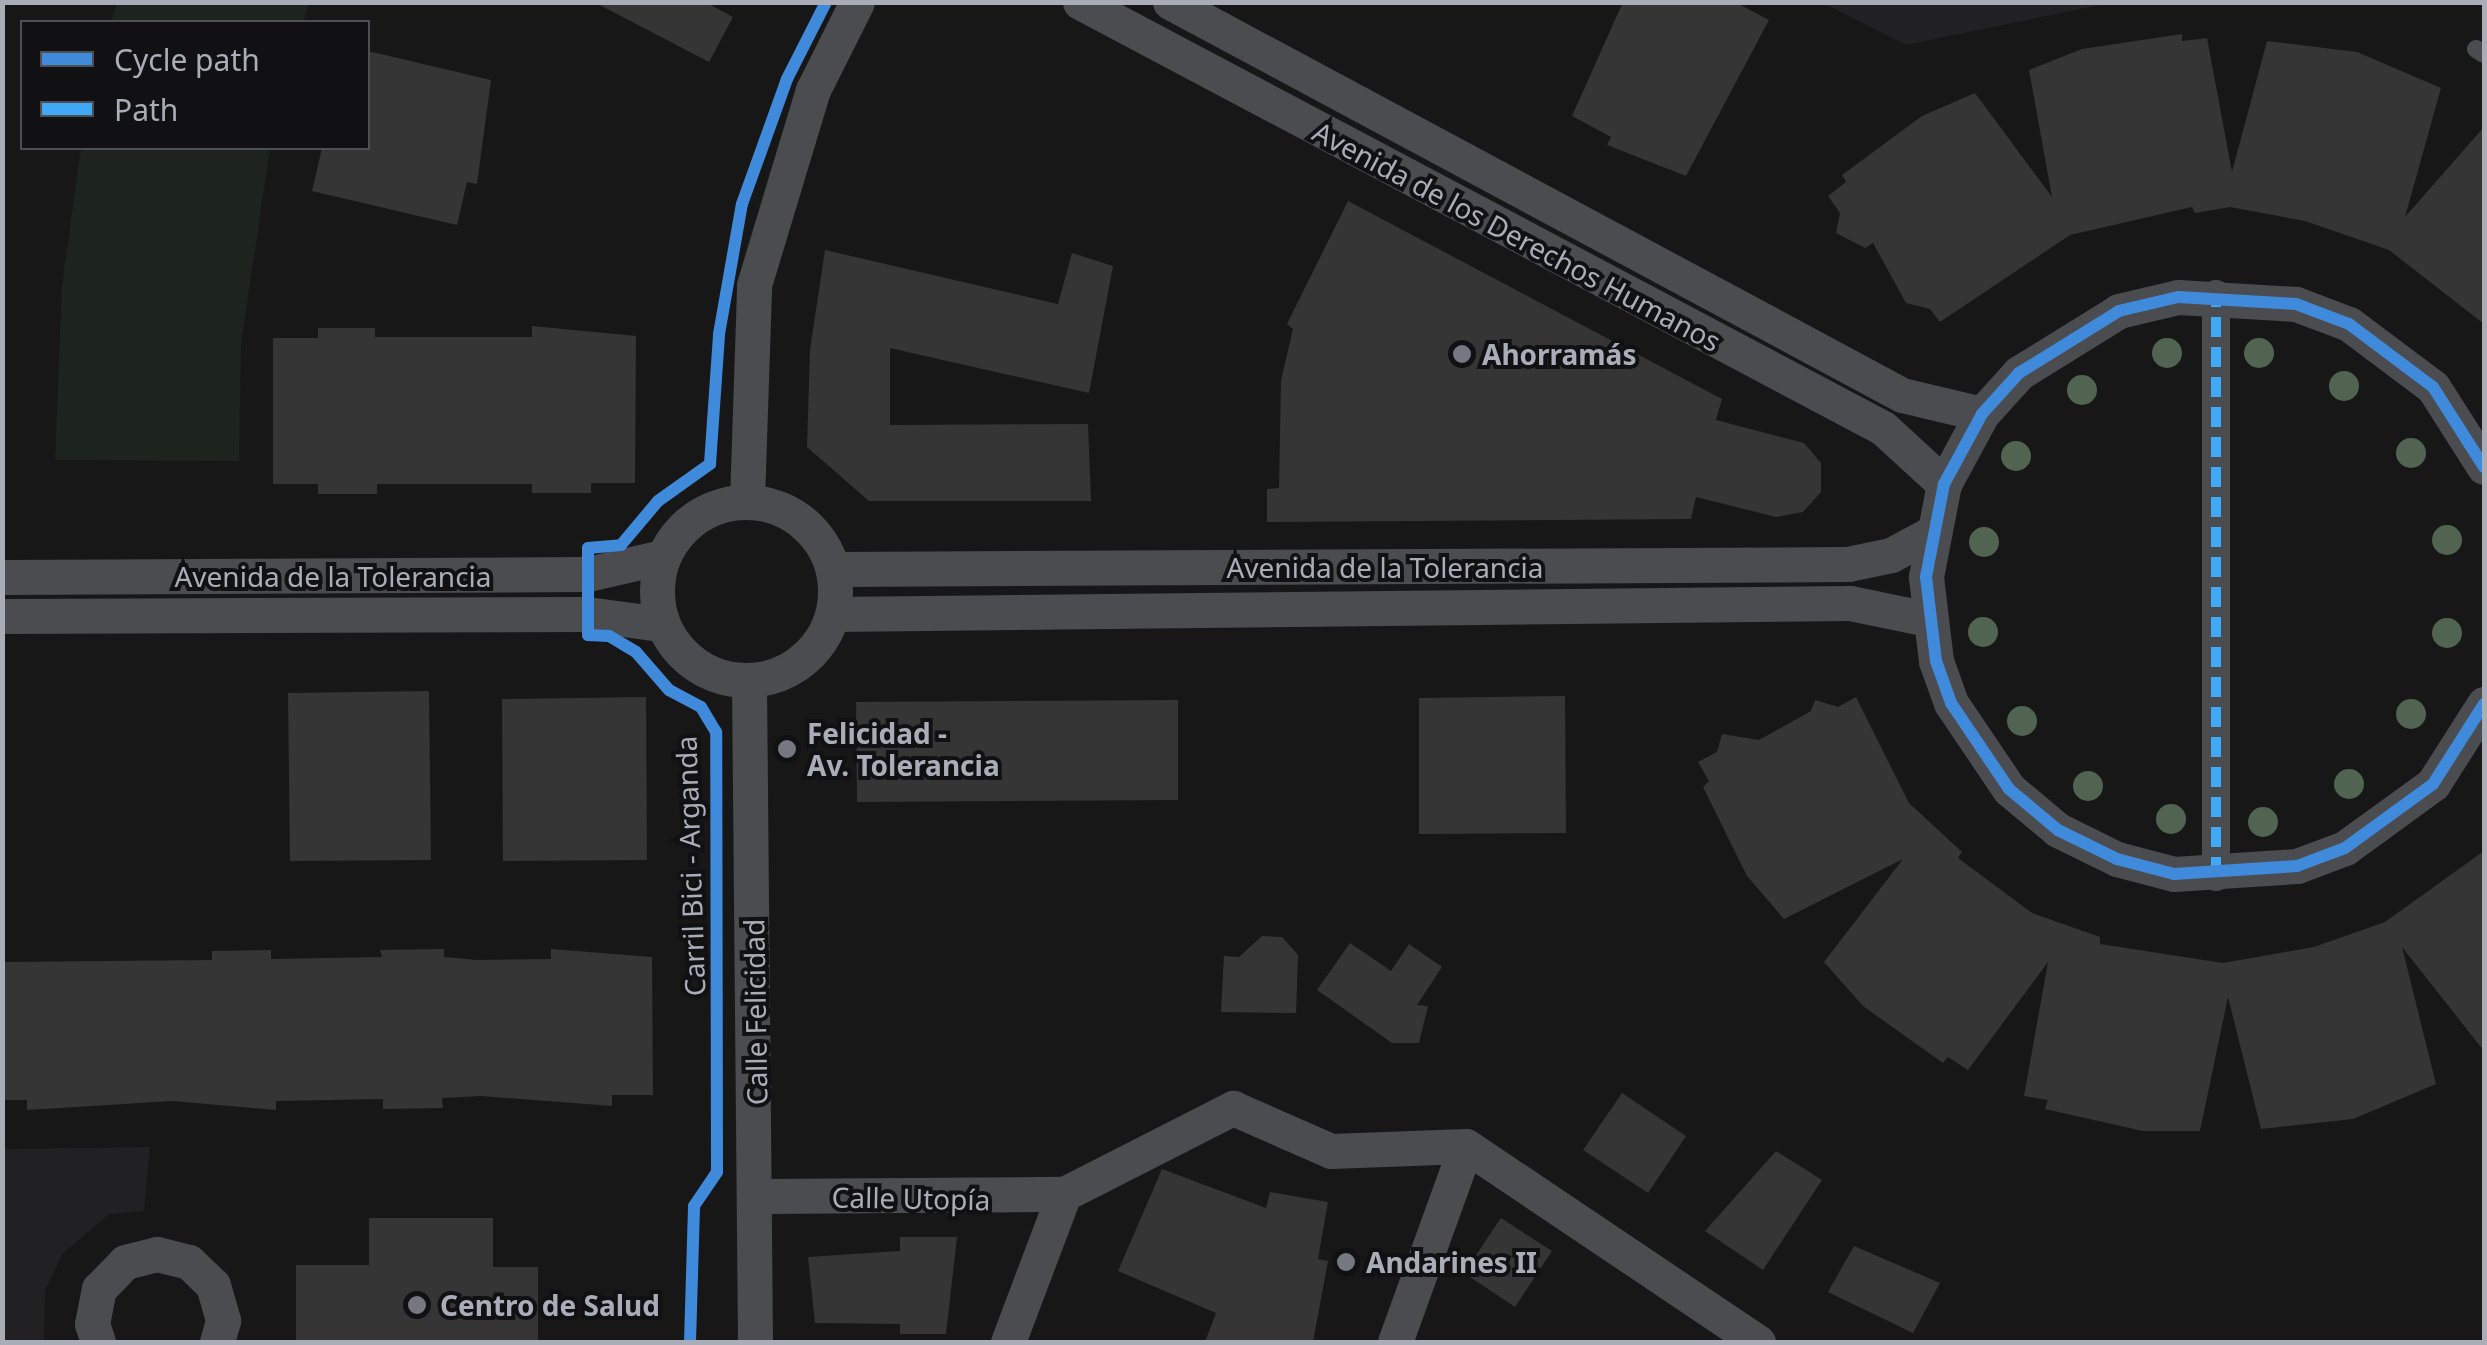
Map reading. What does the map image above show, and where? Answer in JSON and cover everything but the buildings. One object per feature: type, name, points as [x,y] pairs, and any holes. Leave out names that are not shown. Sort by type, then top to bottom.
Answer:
[{"type":"street","points":[[747,501],[754,285],[808,106],[857,2]]},
{"type":"street","name":"Avenida de los Derechos Humanos","points":[[1080,2],[1883,428],[1944,484]]},
{"type":"street","name":"Avenida de los Derechos Humanos","points":[[1170,2],[1902,395],[1982,414]]},
{"type":"street","points":[[2216,294],[2216,877]]},
{"type":"street","points":[[2484,466],[2433,387],[2395,353],[2296,304],[2216,294],[2120,311],[2063,338],[1982,414],[1944,484],[1930,534],[1928,619],[1951,703],[2009,789],[2058,830],[2116,859],[2216,877],[2297,866],[2392,820],[2433,784],[2484,704]]},
{"type":"street","points":[[747,501],[786,510],[816,534],[834,569],[834,614],[816,648],[786,672],[749,681],[712,675],[682,655],[661,624],[656,580],[662,557],[682,528],[712,508],[747,501]]},
{"type":"street","name":"Avenida de la Tolerancia","points":[[834,569],[1848,564],[1891,555],[1930,534]]},
{"type":"street","name":"Avenida de la Tolerancia","points":[[2,577],[588,574],[662,557]]},
{"type":"street","name":"Avenida de la Tolerancia","points":[[834,614],[1850,603],[1928,619]]},
{"type":"street","name":"Avenida de la Tolerancia","points":[[2,616],[587,614],[661,624]]},
{"type":"street","name":"Calle Felicidad","points":[[749,681],[759,1196],[755,1342]]},
{"type":"street","points":[[1008,1342],[1064,1194],[1233,1108],[1331,1152],[1466,1146],[1758,1342]]},
{"type":"street","points":[[1396,1342],[1466,1146]]},
{"type":"street","name":"Calle Utopía","points":[[759,1196],[1064,1194]]},
{"type":"street","points":[[98,1342],[92,1324],[99,1288],[126,1262],[157,1254],[189,1262],[213,1285],[223,1320],[217,1342]]},
{"type":"shaded area","points":[[117,2],[309,3],[304,20],[112,20]]},
{"type":"shaded area","points":[[1823,2],[2109,3],[1906,45]]},
{"type":"shaded area","points":[[81,150],[270,150],[241,344],[239,461],[55,460],[62,286]]},
{"type":"shaded area","points":[[150,1147],[144,1211],[109,1214],[63,1253],[45,1290],[44,1342],[3,1342],[3,1149]]},
{"type":"marked path","points":[[2216,294],[2216,877]]},
{"type":"cycle path","name":"Carril Bici - Arganda","points":[[690,1342],[694,1206],[717,1172],[716,732],[701,707],[669,690],[636,652],[609,636],[588,635],[588,548],[621,545],[658,501],[710,464],[719,334],[742,204],[787,79],[826,2]]},
{"type":"cycle path","points":[[2484,467],[2433,387],[2349,324],[2296,304],[2178,297],[2119,311],[2019,373],[1982,414],[1944,484],[1926,577],[1936,661],[1951,703],[2009,789],[2058,830],[2117,859],[2174,874],[2297,866],[2345,848],[2433,784],[2484,704]]},
{"type":"place","name":"Ahorramás","points":[[1462,354]]},
{"type":"place","name":"Felicidad - Av. Tolerancia","points":[[787,749]]},
{"type":"place","name":"Andarines II","points":[[1346,1262]]},
{"type":"place","name":"Centro de Salud","points":[[417,1305]]}]
